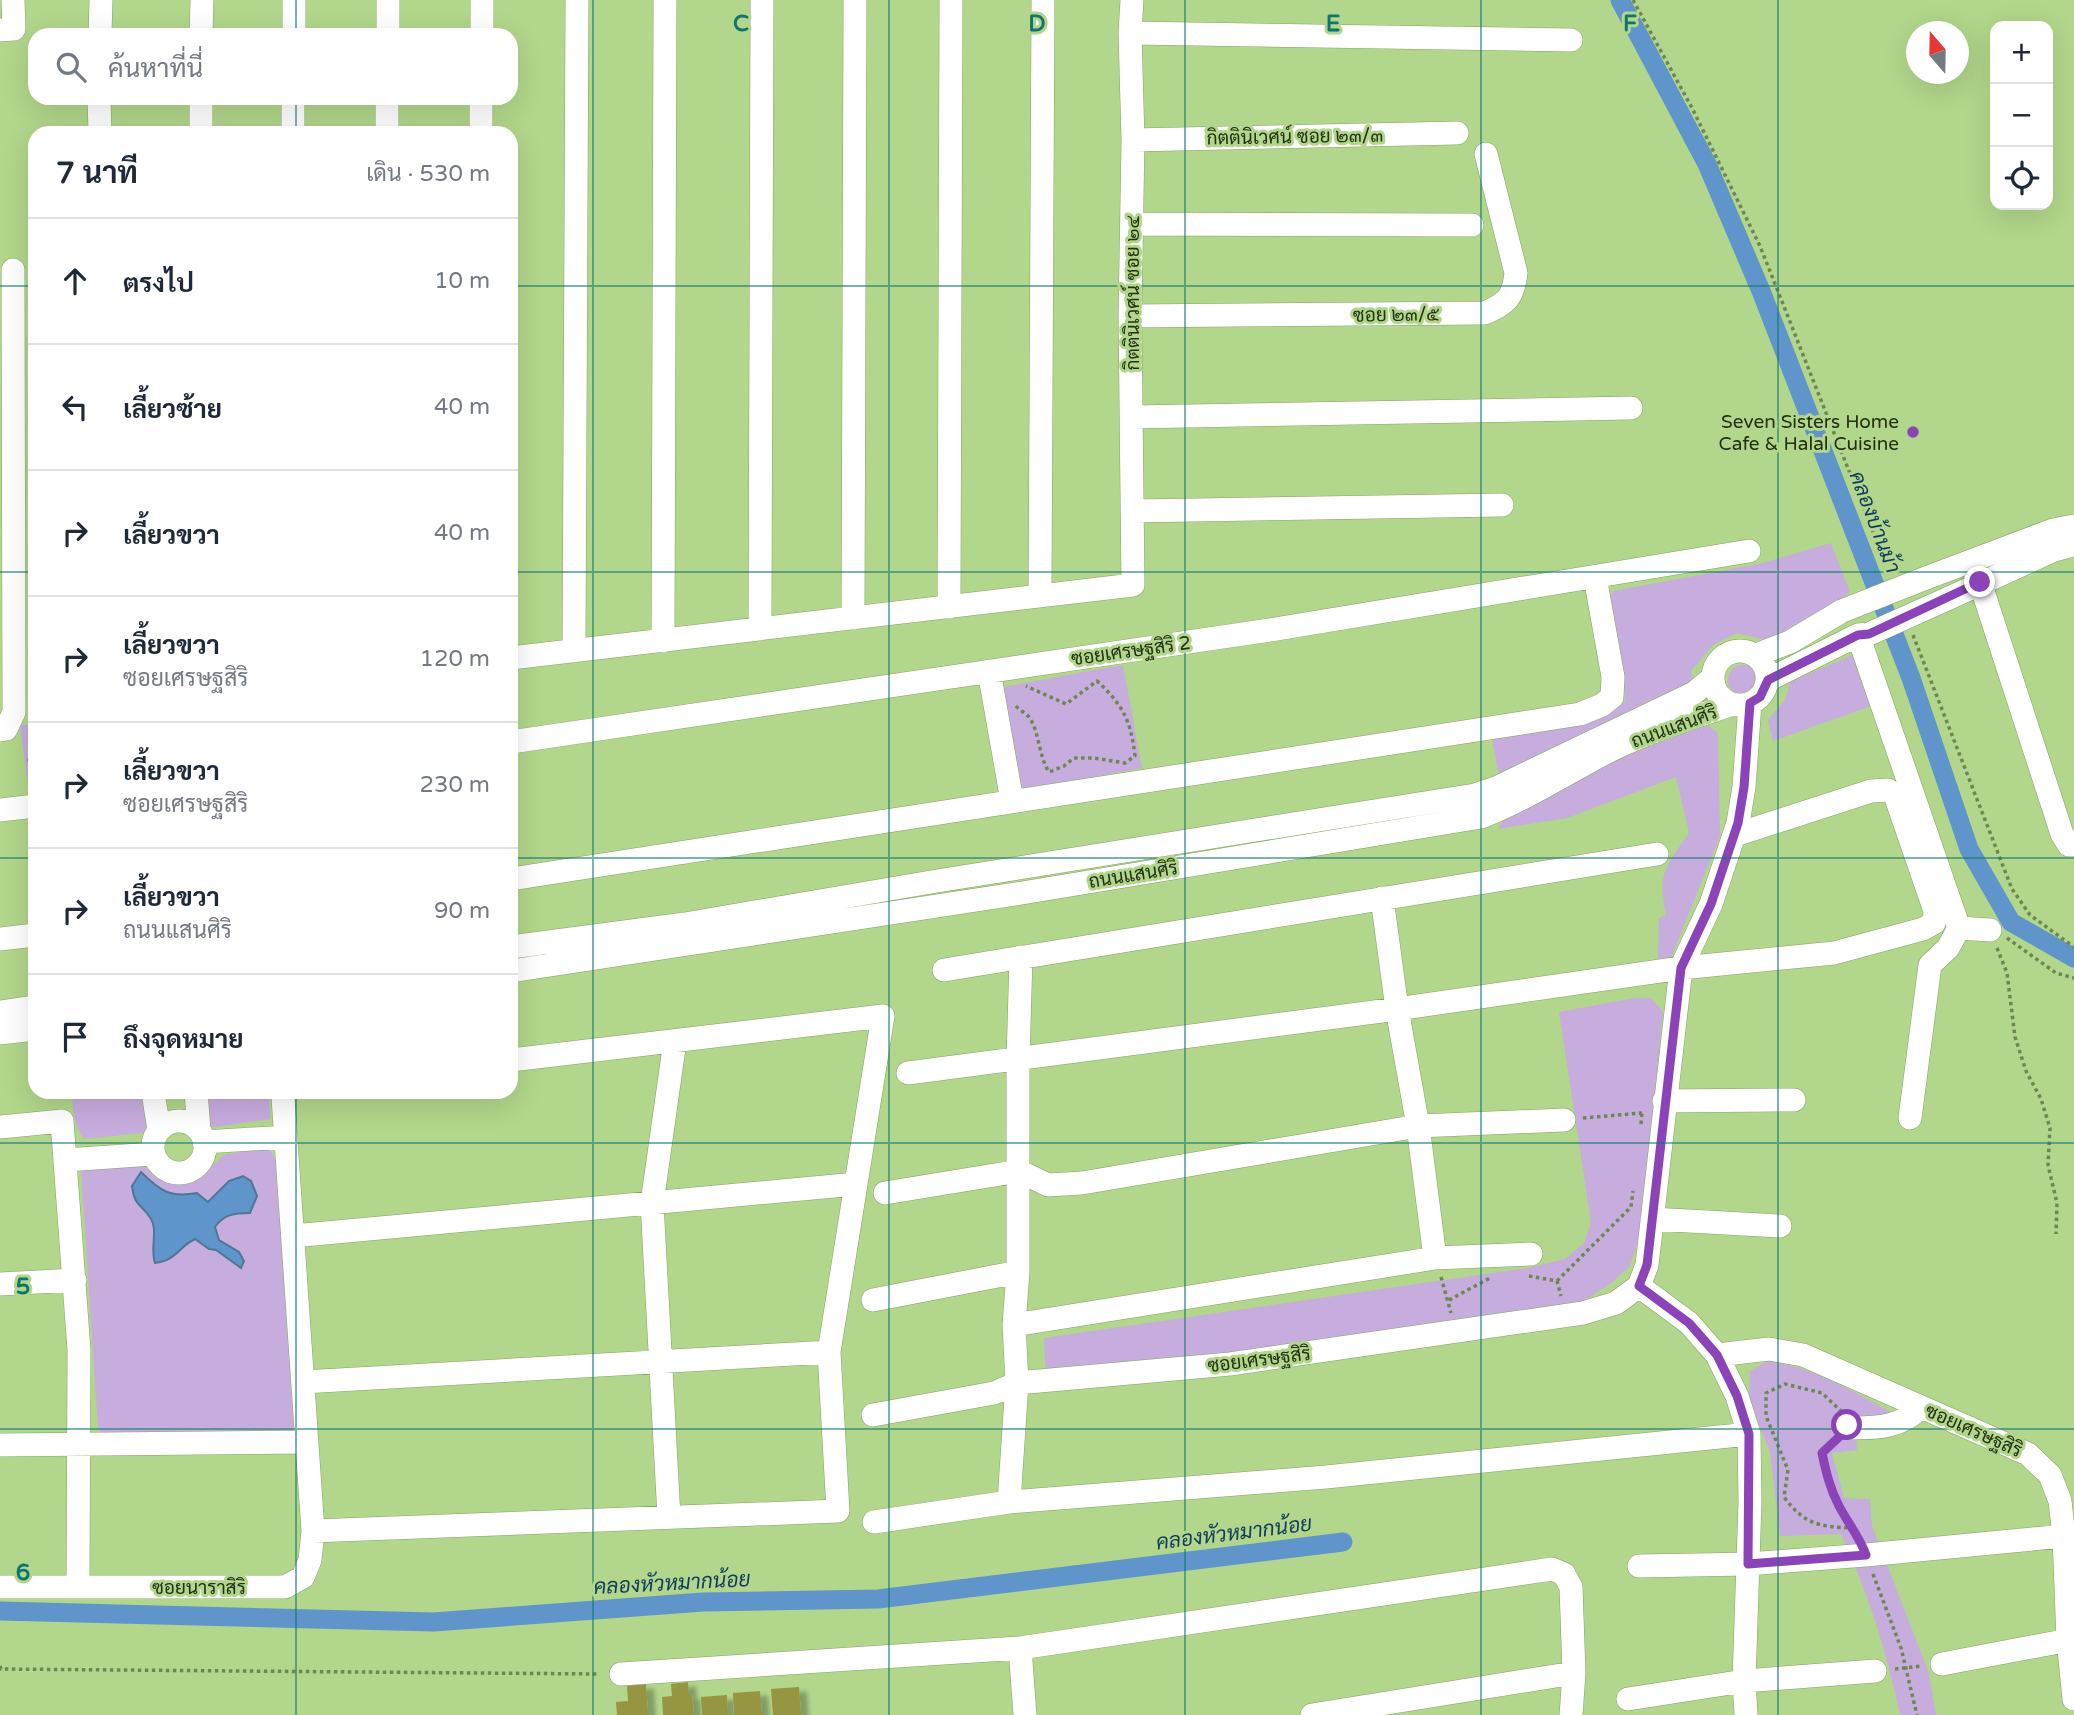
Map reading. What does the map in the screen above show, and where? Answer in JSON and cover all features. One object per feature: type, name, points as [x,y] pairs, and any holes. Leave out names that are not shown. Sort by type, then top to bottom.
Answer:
[{"type":"street","points":[[0,30],[14,29],[13,0]]},
{"type":"street","points":[[100,28],[101,0]]},
{"type":"street","points":[[201,28],[202,0]]},
{"type":"street","points":[[294,0],[294,28]]},
{"type":"street","points":[[388,0],[388,28]]},
{"type":"street","points":[[482,0],[482,28]]},
{"type":"street","points":[[574,651],[578,0]]},
{"type":"street","points":[[663,640],[665,0]]},
{"type":"street","points":[[760,629],[762,0]]},
{"type":"street","points":[[853,618],[855,0]]},
{"type":"street","points":[[949,607],[951,0]]},
{"type":"street","points":[[518,657],[1040,596],[1043,0]]},
{"type":"street","name":"กิตตินิเวศน์ ซอย ๒๔","points":[[1040,596],[1133,585],[1129,316],[1133,140],[1130,33],[1132,0]]},
{"type":"street","points":[[1130,33],[1571,40]]},
{"type":"street","points":[[100,105],[100,126]]},
{"type":"street","points":[[201,105],[201,126]]},
{"type":"street","points":[[293,105],[293,126]]},
{"type":"street","points":[[387,105],[387,126]]},
{"type":"street","points":[[481,105],[481,126]]},
{"type":"street","name":"กิตตินิเวศน์ ซอย ๒๓/๓","points":[[1133,140],[1457,132]]},
{"type":"street","name":"ซอย ๒๓/๕","points":[[1129,316],[1485,313],[1502,305],[1513,292],[1516,273],[1486,154]]},
{"type":"street","points":[[1132,224],[1472,225]]},
{"type":"street","points":[[0,730],[6,729],[14,712],[16,270]]},
{"type":"street","points":[[1132,417],[1631,408]]},
{"type":"street","points":[[1132,511],[1502,505]]},
{"type":"street","points":[[1756,655],[1790,642],[1842,611],[2053,530],[2074,526]]},
{"type":"street","points":[[1768,680],[1980,582],[2054,550],[2074,545]]},
{"type":"street","name":"ซอยเศรษฐสิริ 2","points":[[518,741],[1283,628],[1749,551]]},
{"type":"street","points":[[518,878],[1580,713],[1602,705],[1612,697],[1613,677],[1595,577]]},
{"type":"street","points":[[1980,582],[2062,834],[2069,845],[2074,845]]},
{"type":"street","points":[[1863,634],[1959,928],[1948,947],[1930,965],[1910,1118]]},
{"type":"street","points":[[1731,651],[1749,651],[1756,655],[1767,670],[1768,680],[1760,697],[1742,704],[1718,695],[1712,678],[1717,662],[1731,651]]},
{"type":"street","points":[[989,671],[1012,801]]},
{"type":"street","name":"ถนนแสนศิริ","points":[[518,970],[571,963],[738,926],[1415,816],[1481,817],[1514,804],[1574,760],[1695,693],[1712,678]]},
{"type":"street","points":[[1742,704],[1744,787],[1735,835],[1711,904],[1681,968],[1656,1109],[1652,1219],[1647,1265],[1639,1286],[1689,1323],[1717,1355],[1737,1396],[1749,1434],[1744,1681],[1746,1715]]},
{"type":"street","name":"ถนนแสนศิริ","points":[[1574,760],[1645,734],[1742,704]]},
{"type":"street","points":[[908,1073],[1397,1009],[1681,968],[1834,953],[1923,929],[1934,923],[1935,911],[1895,795],[1888,790],[1871,791],[1735,835]]},
{"type":"street","points":[[0,810],[28,807]]},
{"type":"street","points":[[944,970],[1657,854]]},
{"type":"street","points":[[1382,898],[1397,1009],[1418,1126],[1435,1258]]},
{"type":"street","name":"ถนนแสนศิริ","points":[[518,946],[738,926]]},
{"type":"street","points":[[1959,928],[1990,930]]},
{"type":"street","points":[[0,939],[28,936]]},
{"type":"street","points":[[568,940],[571,963]]},
{"type":"street","points":[[1009,1502],[1017,1383],[1014,1325],[1018,1272],[1021,957]]},
{"type":"street","points":[[0,1012],[28,1008]]},
{"type":"street","points":[[313,1531],[838,1511],[829,1352],[883,1016],[518,1059]]},
{"type":"street","points":[[0,1033],[28,1029]]},
{"type":"street","points":[[669,1517],[652,1203],[675,1041]]},
{"type":"street","points":[[154,1099],[159,1130]]},
{"type":"street","points":[[197,1099],[205,1154],[201,1161],[188,1172],[171,1173],[163,1168],[153,1154],[153,1145],[159,1130],[168,1123],[177,1121],[193,1125],[202,1136]]},
{"type":"street","name":"ซอยนาราสิริ","points":[[0,1587],[285,1587],[303,1577],[310,1560],[313,1531],[283,1099]]},
{"type":"street","points":[[1656,1109],[1794,1100]]},
{"type":"street","points":[[885,1193],[1018,1171],[1048,1185],[1082,1183],[1418,1126],[1564,1120]]},
{"type":"street","points":[[0,1127],[62,1121],[79,1350],[78,1587]]},
{"type":"street","points":[[202,1136],[286,1137]]},
{"type":"street","points":[[66,1160],[153,1154]]},
{"type":"street","points":[[293,1236],[856,1185]]},
{"type":"street","points":[[1652,1219],[1780,1226]]},
{"type":"street","points":[[1014,1325],[1435,1258],[1529,1265]]},
{"type":"street","points":[[873,1300],[1018,1272]]},
{"type":"street","points":[[0,1284],[75,1280]]},
{"type":"street","name":"ซอยเศรษฐสิริ","points":[[873,1415],[995,1393],[1017,1383],[1230,1364],[1583,1313],[1616,1303],[1639,1286]]},
{"type":"street","name":"ซอยเศรษฐสิริ","points":[[1717,1355],[1769,1349],[1803,1355],[2028,1454],[2050,1475],[2069,1535],[2074,1699]]},
{"type":"street","points":[[303,1382],[829,1352]]},
{"type":"street","points":[[1845,1427],[1879,1428],[1902,1422],[1921,1407]]},
{"type":"street","points":[[874,1522],[1009,1502],[1326,1476],[1749,1434]]},
{"type":"street","points":[[0,1445],[307,1442]]},
{"type":"street","points":[[1639,1566],[1748,1564],[2069,1535]]},
{"type":"street","points":[[610,1674],[1020,1648],[1552,1569],[1564,1574],[1571,1587],[1574,1673],[1571,1715]]},
{"type":"street","points":[[1942,1664],[2071,1640]]},
{"type":"street","points":[[1020,1648],[1026,1715]]},
{"type":"street","points":[[1628,1699],[1744,1681],[1875,1671]]},
{"type":"street","points":[[1312,1715],[1574,1673]]},
{"type":"path","points":[[1633,0],[1692,108],[1760,246],[1893,584]]},
{"type":"path","points":[[1913,635],[2012,889],[2030,915],[2074,947]]},
{"type":"path","points":[[994,697],[1013,700],[1017,709],[1028,716],[1036,735],[1041,761],[1049,772],[1074,758],[1125,763],[1135,756],[1132,730],[1125,712],[1097,681],[1066,704],[1027,686],[1018,667]]},
{"type":"path","points":[[1990,930],[2001,933],[2056,973],[2074,978]]},
{"type":"path","points":[[1990,930],[2007,973],[2015,1037],[2050,1128],[2048,1165],[2057,1203],[2056,1234]]},
{"type":"path","points":[[1564,1120],[1656,1109]]},
{"type":"path","points":[[1641,1125],[1656,1109]]},
{"type":"path","points":[[1557,1281],[1631,1207],[1634,1185]]},
{"type":"path","points":[[1435,1258],[1449,1300],[1453,1332]]},
{"type":"path","points":[[1529,1265],[1557,1281],[1561,1292],[1561,1316]]},
{"type":"path","points":[[1449,1300],[1487,1278],[1501,1277]]},
{"type":"path","points":[[1852,1528],[1812,1524],[1796,1513],[1784,1497],[1788,1470],[1766,1416],[1766,1393],[1785,1384],[1822,1393],[1841,1409],[1845,1427],[1822,1453],[1826,1476],[1866,1555],[1901,1648],[1917,1715]]},
{"type":"path","points":[[1875,1671],[1942,1664]]},
{"type":"path","points":[[0,1668],[610,1674]]},
{"type":"shaded area","points":[[1831,543],[1850,592],[1822,614],[1767,640],[1736,633],[1713,645],[1691,671],[1694,681],[1499,776],[1492,739],[1614,711],[1625,701],[1622,659],[1610,597],[1613,591],[1759,564]]},
{"type":"shaded area","points":[[1855,654],[1874,705],[1773,741],[1768,720],[1785,700],[1790,682]]},
{"type":"shaded area","points":[[1123,665],[1142,768],[1021,790],[1003,687]]},
{"type":"shaded area","points":[[1743,665],[1749,666],[1757,674],[1757,686],[1749,694],[1743,695],[1737,694],[1729,686],[1728,680],[1729,674],[1737,666]]},
{"type":"shaded area","points":[[28,724],[28,785],[20,725]]},
{"type":"shaded area","points":[[1706,724],[1718,733],[1720,836],[1671,958],[1658,960],[1659,918],[1666,915],[1663,879],[1669,862],[1689,833],[1676,777],[1567,818],[1498,829],[1506,816],[1685,726]]},
{"type":"shaded area","points":[[1635,998],[1651,998],[1663,1012],[1641,1230],[1630,1266],[1610,1284],[1577,1305],[1046,1382],[1044,1338],[1527,1268],[1565,1259],[1584,1243],[1591,1222],[1559,1012]]},
{"type":"shaded area","points":[[72,1099],[146,1099],[150,1132],[84,1139],[73,1111]]},
{"type":"shaded area","points":[[204,1099],[269,1099],[270,1119],[209,1128]]},
{"type":"shaded area","points":[[261,1148],[270,1150],[276,1160],[292,1359],[294,1435],[104,1436],[98,1429],[81,1170],[136,1162],[175,1185],[195,1181],[224,1155]]},
{"type":"shaded area","points":[[1767,1361],[1819,1375],[1900,1417],[1855,1420],[1857,1450],[1832,1453],[1844,1498],[1870,1499],[1872,1526],[1929,1673],[1936,1715],[1900,1715],[1876,1623],[1841,1534],[1780,1536],[1770,1452],[1749,1399],[1750,1371]]},
{"type":"water","points":[[141,1172],[154,1184],[172,1194],[197,1193],[208,1202],[229,1181],[243,1176],[251,1181],[257,1196],[250,1213],[230,1215],[215,1227],[219,1240],[239,1252],[244,1261],[241,1268],[195,1239],[168,1260],[155,1263],[153,1223],[133,1193],[132,1186]]},
{"type":"building","points":[[688,1682],[694,1715],[663,1715],[662,1697],[672,1696],[671,1684]]},
{"type":"building","points":[[646,1684],[648,1715],[617,1715],[616,1702],[628,1701],[627,1686]]},
{"type":"building","points":[[799,1687],[801,1715],[773,1715],[771,1689]]},
{"type":"building","points":[[760,1691],[762,1715],[734,1715],[733,1693]]},
{"type":"building","points":[[727,1695],[728,1715],[702,1715],[701,1697]]},
{"type":"waterway","name":"คลองบ้านม้า","points":[[1620,0],[1707,164],[1761,291],[1911,678],[1969,849],[2011,922],[2074,958]]},
{"type":"waterway","name":"คลองหัวหมากน้อย","points":[[0,1611],[434,1622],[703,1602],[878,1599],[1343,1542]]},
{"type":"place","name":"Seven Sisters Home Cafe & Halal Cuisine","points":[[1913,432]]},
{"type":"route","points":[[1847,1425],[1822,1453],[1826,1476],[1838,1504],[1866,1555],[1748,1564],[1749,1434],[1737,1396],[1717,1355],[1689,1323],[1639,1286],[1647,1265],[1681,968],[1711,904],[1735,835],[1744,787],[1750,703],[1760,697],[1768,680],[1783,672],[1858,635],[1869,634],[1980,582]]}]
